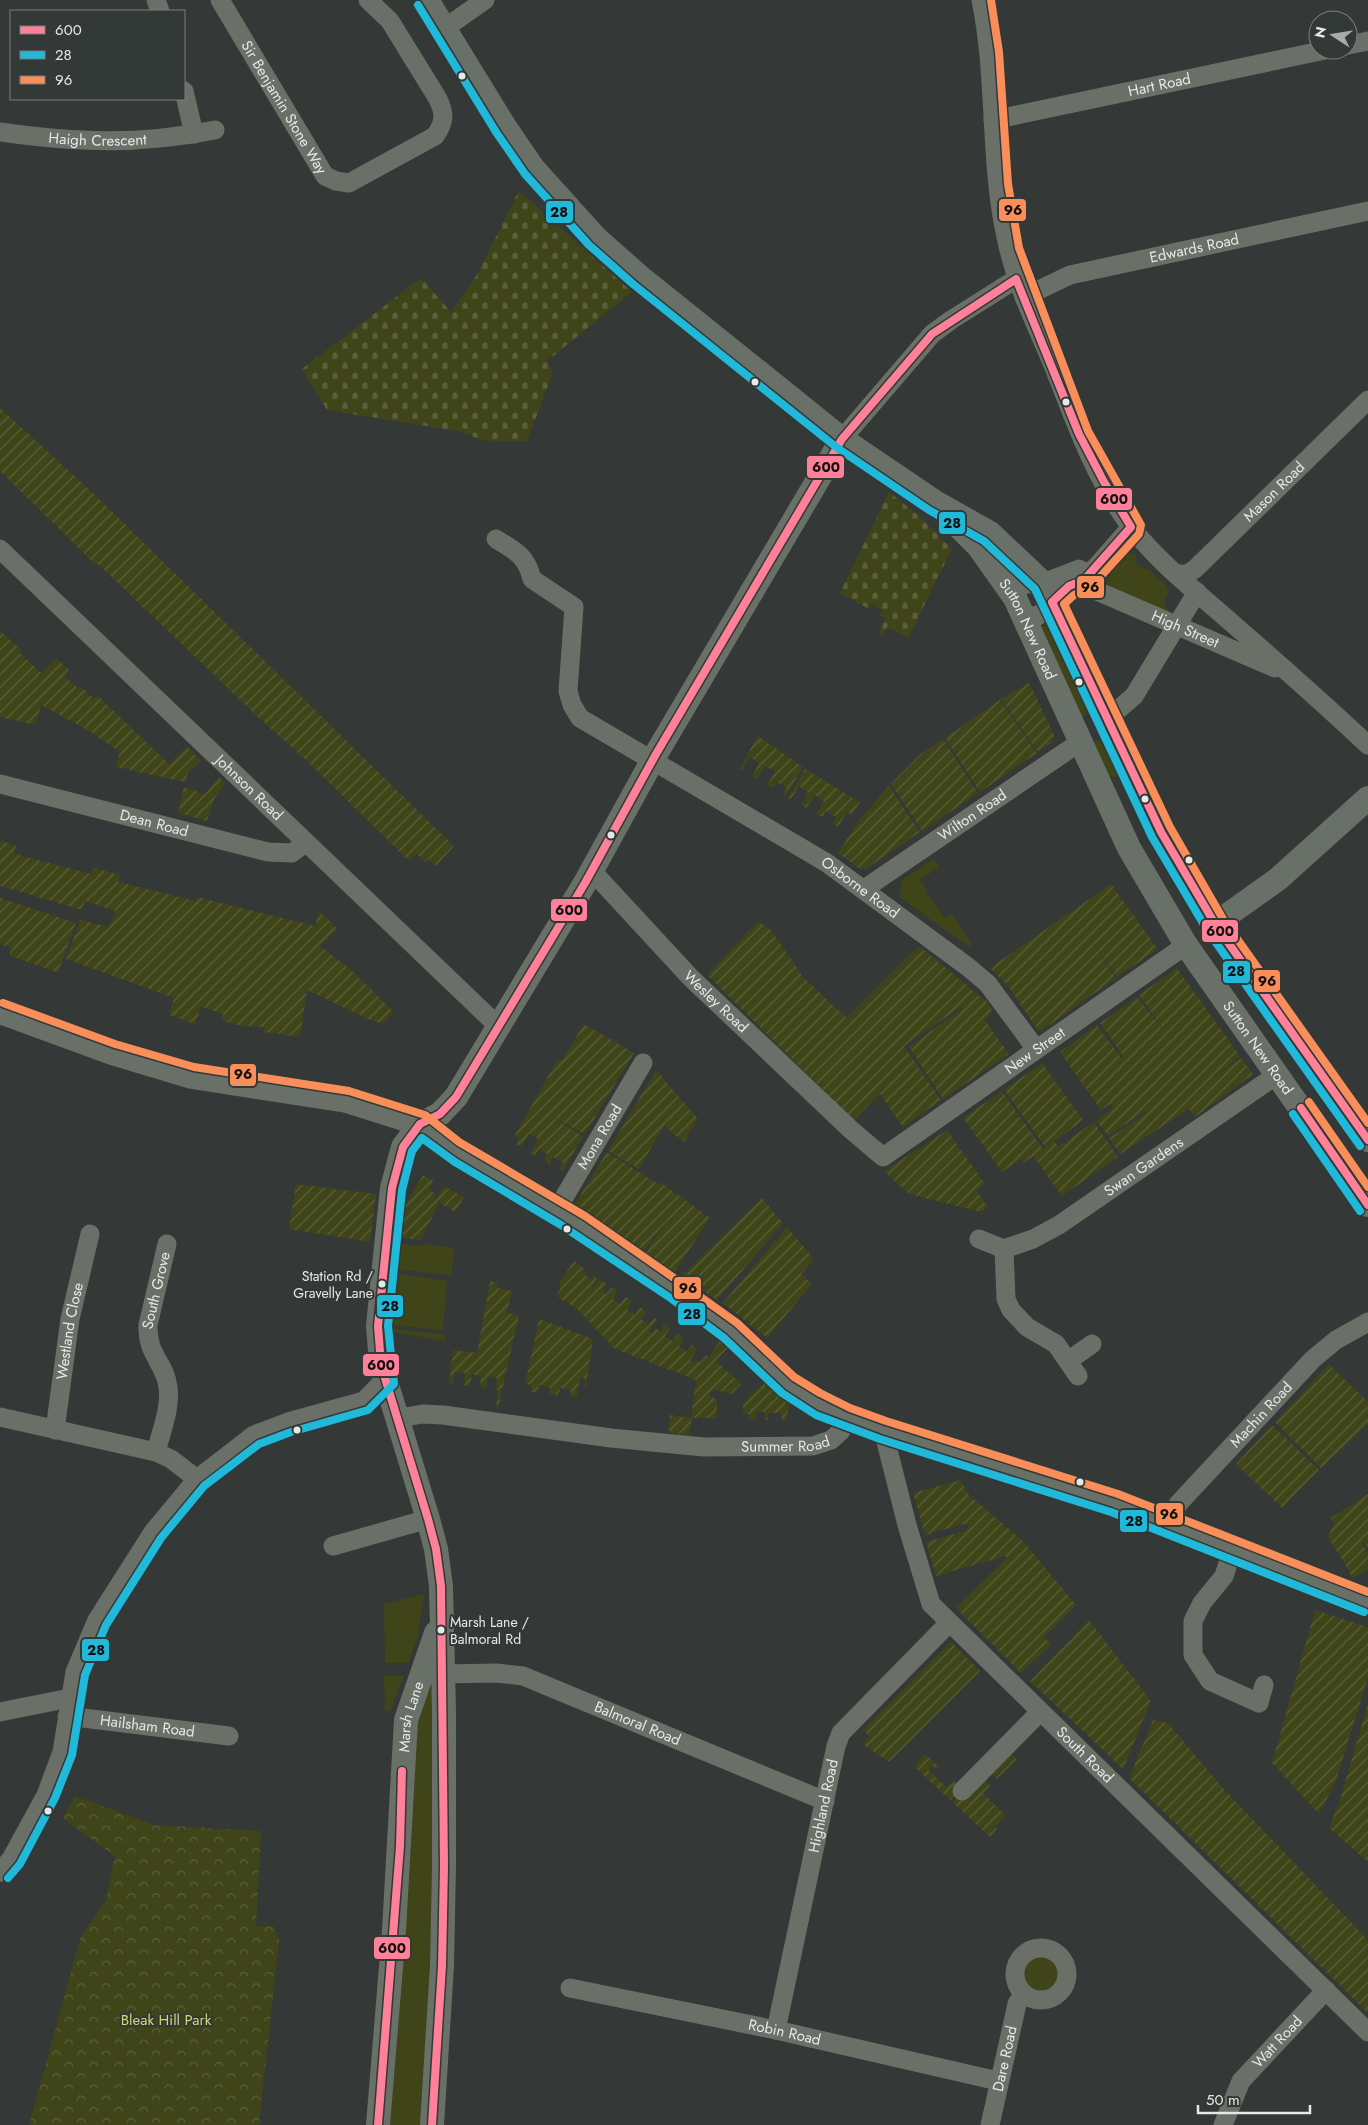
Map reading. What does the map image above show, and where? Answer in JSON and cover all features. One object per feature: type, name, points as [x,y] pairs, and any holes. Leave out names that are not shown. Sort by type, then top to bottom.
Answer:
[{"type":"main road","points":[[427,0],[505,127],[533,168],[596,238],[721,343],[842,439],[935,502]]},
{"type":"main road","points":[[420,1124],[440,1114],[456,1097],[592,871],[654,760],[842,439]]},
{"type":"main road","name":"Sutton New Road","points":[[935,502],[990,533],[1048,593],[1161,832],[1216,924],[1367,1137]]},
{"type":"main road","name":"Sutton New Road","points":[[935,502],[979,547],[1019,606],[1129,848],[1186,946],[1278,1074],[1368,1205]]},
{"type":"main road","points":[[1216,924],[1259,893],[1368,798]]},
{"type":"main road","points":[[0,1012],[112,1053],[192,1077],[347,1100],[399,1115],[420,1124],[453,1150],[556,1211],[730,1330],[788,1385],[815,1402],[846,1417]]},
{"type":"main road","name":"Marsh Lane","points":[[420,1124],[403,1147],[392,1188],[378,1326],[379,1348],[385,1379],[399,1418],[428,1519],[439,1567],[443,1674],[442,1948],[432,2125]]},
{"type":"main road","name":"Summer Road","points":[[846,1417],[1114,1503],[1232,1550],[1365,1597]]},
{"type":"main road","name":"Marsh Lane","points":[[378,2125],[395,1921],[406,1720],[414,1690],[430,1657],[442,1612]]},
{"type":"street","name":"Sir Benjamin Stone Way","points":[[220,0],[325,176],[336,181],[349,183],[435,136],[444,124],[444,112],[438,99],[390,21],[368,0]]},
{"type":"street","points":[[445,28],[485,0]]},
{"type":"street","name":"High Street","points":[[981,0],[992,73],[1001,212],[1016,279],[1079,434],[1103,483],[1131,527],[1176,574],[1292,675],[1368,745]]},
{"type":"street","name":"Hart Road","points":[[994,120],[1308,54]]},
{"type":"street","points":[[185,95],[194,134]]},
{"type":"street","name":"Haigh Crescent","points":[[0,132],[50,139],[103,142],[154,141],[215,130]]},
{"type":"street","name":"Edwards Road","points":[[1024,297],[1070,275],[1368,211]]},
{"type":"street","points":[[842,439],[932,334],[1016,279]]},
{"type":"street","name":"Mason Road","points":[[1176,574],[1187,574],[1195,569],[1368,400]]},
{"type":"street","points":[[1048,593],[1024,584],[1018,589],[1019,606],[1038,616],[1048,593],[1079,569],[1087,574],[1095,568],[1131,527]]},
{"type":"street","name":"Osborne Road","points":[[496,539],[518,552],[528,564],[532,579],[574,607],[568,691],[572,705],[580,718],[826,863],[864,889],[988,984],[1036,1049]]},
{"type":"street","name":"Johnson Road","points":[[0,549],[498,1026]]},
{"type":"street","name":"High Street","points":[[1087,574],[1097,591],[1172,634],[1292,675]]},
{"type":"street","points":[[1105,714],[1120,708],[1134,696],[1197,592]]},
{"type":"street","name":"Wilton Road","points":[[864,889],[1080,742]]},
{"type":"street","name":"Dean Road","points":[[0,784],[268,852],[292,854],[305,843]]},
{"type":"street","name":"Wesley Road","points":[[592,871],[691,978],[848,1127],[883,1157]]},
{"type":"street","name":"New Street","points":[[883,1157],[1186,946]]},
{"type":"street","name":"Mona Road","points":[[556,1211],[643,1063]]},
{"type":"street","name":"Swan Gardens","points":[[1004,1249],[1033,1239],[1058,1226],[1278,1074]]},
{"type":"street","name":"Westland Close","points":[[55,1430],[70,1319],[90,1234]]},
{"type":"street","points":[[979,1239],[1004,1249],[1006,1299],[1011,1310],[1027,1327],[1056,1344],[1073,1368],[1092,1344]]},
{"type":"street","name":"South Grove","points":[[156,1452],[168,1404],[168,1386],[161,1367],[152,1354],[148,1338],[148,1325],[167,1244]]},
{"type":"street","name":"Machin Road","points":[[1169,1524],[1178,1504],[1313,1359],[1336,1340],[1368,1322]]},
{"type":"street","points":[[0,1872],[10,1860],[46,1794],[62,1752],[75,1672],[96,1620],[154,1532],[197,1478],[254,1435],[288,1422],[364,1401],[385,1379]]},
{"type":"street","name":"Summer Road","points":[[399,1418],[423,1414],[443,1415],[681,1446],[713,1447],[813,1446],[832,1440],[841,1431],[846,1417]]},
{"type":"street","points":[[0,1417],[156,1452],[171,1459],[197,1478]]},
{"type":"street","name":"South Road","points":[[883,1430],[931,1604],[1368,2032]]},
{"type":"street","points":[[333,1546],[428,1519]]},
{"type":"street","points":[[1232,1550],[1224,1576],[1202,1603],[1193,1621],[1193,1655],[1210,1682],[1230,1692],[1259,1703],[1264,1685]]},
{"type":"street","name":"Highland Road","points":[[776,2030],[836,1746],[841,1733],[949,1623]]},
{"type":"street","name":"Balmoral Road","points":[[443,1674],[497,1673],[523,1676],[825,1801]]},
{"type":"street","name":"Hailsham Road","points":[[0,1712],[68,1707],[229,1736]]},
{"type":"street","points":[[962,1791],[1040,1712]]},
{"type":"street","name":"Robin Road","points":[[570,1988],[776,2030],[998,2081]]},
{"type":"street","name":"Watt Road","points":[[1223,2125],[1241,2082],[1326,1990]]},
{"type":"street","name":"Dare Road","points":[[990,2125],[998,2081],[1017,2004],[1023,1994]]},
{"type":"green space","points":[[519,191],[632,292],[547,361],[553,373],[527,441],[489,442],[457,431],[327,410],[302,369],[421,278],[451,312],[477,275]]},
{"type":"green space","points":[[0,408],[92,492],[454,846],[436,866],[428,859],[425,862],[417,854],[408,860],[306,760],[260,719],[98,564],[95,564],[0,471]]},
{"type":"green space","points":[[889,492],[918,515],[952,549],[908,638],[887,627],[882,636],[878,634],[886,618],[880,615],[882,610],[871,605],[869,609],[840,593]]},
{"type":"green space","points":[[1131,552],[1136,554],[1137,566],[1150,570],[1167,586],[1169,592],[1164,602],[1169,613],[1107,588],[1107,583],[1114,568]]},
{"type":"green space","points":[[1049,624],[1092,709],[1082,718],[1040,627]]},
{"type":"green space","points":[[0,631],[22,650],[20,653],[41,673],[56,658],[69,670],[64,676],[78,688],[81,686],[94,699],[98,696],[169,764],[187,746],[201,761],[188,773],[185,782],[116,767],[120,752],[89,731],[41,705],[36,725],[0,717]]},
{"type":"green space","points":[[1029,683],[1055,737],[1051,740],[1052,743],[1038,752],[1001,699]]},
{"type":"green space","points":[[1000,700],[1037,753],[980,792],[945,738]]},
{"type":"green space","points":[[758,736],[803,767],[786,796],[783,794],[787,788],[777,782],[773,788],[767,785],[775,772],[766,766],[757,779],[752,776],[759,763],[750,757],[742,770],[739,769]]},
{"type":"green space","points":[[943,739],[978,793],[922,831],[891,784],[921,754]]},
{"type":"green space","points":[[1102,739],[1105,741],[1123,777],[1105,776],[1093,748],[1094,743]]},
{"type":"green space","points":[[805,769],[860,802],[852,815],[847,812],[838,827],[832,823],[836,817],[826,811],[822,817],[816,814],[824,801],[815,795],[806,808],[801,805],[808,792],[799,786],[791,799],[788,798]]},
{"type":"green space","points":[[219,777],[225,783],[214,799],[207,821],[178,813],[184,787],[205,794]]},
{"type":"green space","points":[[889,786],[920,832],[867,868],[860,869],[838,853],[860,819]]},
{"type":"green space","points":[[0,841],[16,845],[15,854],[91,874],[94,868],[120,875],[118,882],[196,901],[197,897],[315,926],[319,911],[338,929],[320,946],[349,968],[394,1012],[383,1024],[368,1019],[307,990],[300,1037],[264,1032],[264,1027],[241,1026],[221,1020],[223,1014],[201,1007],[195,1024],[169,1015],[174,998],[66,959],[80,920],[109,927],[115,911],[85,901],[82,910],[0,886]]},
{"type":"green space","points":[[933,859],[939,867],[920,880],[928,892],[926,893],[945,918],[952,914],[972,944],[970,947],[900,898],[901,881]]},
{"type":"green space","points":[[1111,884],[1158,949],[1117,977],[1092,942],[1116,978],[1039,1032],[1008,986],[990,968]]},
{"type":"green space","points":[[0,898],[76,923],[58,973],[9,955],[12,948],[0,944]]},
{"type":"green space","points":[[758,921],[771,930],[804,978],[847,1018],[919,946],[987,1002],[993,1012],[984,1019],[1009,1054],[943,1099],[909,1047],[962,1009],[961,1007],[904,1046],[941,1100],[903,1127],[880,1094],[854,1120],[707,975]]},
{"type":"green space","points":[[1177,968],[1240,1056],[1210,1080],[1241,1058],[1253,1074],[1195,1117],[1189,1109],[1120,1154],[1109,1138],[1147,1113],[1145,1111],[1108,1136],[1096,1120],[1113,1108],[1110,1104],[1101,1110],[1060,1052],[1097,1025],[1122,1059],[1123,1056],[1100,1023],[1137,997],[1165,1032],[1139,995]]},
{"type":"green space","points":[[584,1024],[634,1053],[585,1134],[553,1118],[583,1136],[563,1171],[559,1169],[563,1162],[553,1157],[549,1164],[544,1160],[547,1154],[539,1149],[535,1156],[530,1153],[538,1139],[529,1134],[521,1147],[516,1144],[520,1138],[515,1135],[558,1059],[562,1060]]},
{"type":"green space","points":[[1042,1063],[1083,1120],[1055,1141],[1058,1147],[1094,1122],[1118,1157],[1062,1196],[1033,1156],[1024,1163],[1021,1159],[1002,1172],[963,1118],[1002,1091],[1043,1149],[1046,1148],[1004,1090]]},
{"type":"green space","points":[[656,1070],[698,1119],[684,1142],[664,1126],[639,1169],[608,1151]]},
{"type":"green space","points":[[947,1130],[985,1184],[976,1190],[988,1207],[981,1212],[909,1194],[884,1171]]},
{"type":"green space","points":[[607,1152],[658,1184],[660,1182],[710,1218],[674,1273],[645,1253],[669,1217],[643,1252],[575,1204]]},
{"type":"green space","points":[[423,1175],[434,1181],[429,1189],[434,1192],[433,1196],[437,1198],[444,1186],[464,1197],[456,1212],[439,1203],[421,1240],[396,1237],[404,1207]]},
{"type":"green space","points":[[296,1184],[376,1194],[370,1242],[289,1229]]},
{"type":"green space","points":[[762,1198],[783,1223],[717,1300],[681,1276]]},
{"type":"green space","points":[[787,1227],[814,1259],[801,1274],[812,1284],[767,1338],[723,1303]]},
{"type":"green space","points":[[398,1244],[425,1246],[425,1244],[454,1248],[451,1276],[395,1269]]},
{"type":"green space","points":[[574,1261],[586,1270],[584,1274],[591,1279],[594,1276],[597,1278],[591,1289],[600,1279],[607,1284],[602,1291],[606,1294],[612,1287],[618,1291],[613,1299],[620,1304],[626,1297],[632,1301],[627,1309],[635,1315],[640,1307],[646,1312],[641,1319],[649,1324],[654,1317],[657,1319],[649,1332],[652,1333],[655,1328],[660,1331],[664,1324],[670,1328],[665,1336],[673,1341],[678,1334],[684,1338],[679,1346],[687,1352],[692,1345],[698,1349],[690,1360],[695,1363],[697,1360],[701,1362],[706,1355],[709,1357],[720,1341],[728,1347],[716,1361],[741,1384],[732,1394],[713,1389],[709,1396],[717,1399],[717,1418],[692,1418],[689,1435],[671,1433],[668,1428],[670,1415],[691,1418],[696,1380],[615,1349],[577,1309],[556,1296],[560,1289],[560,1281]]},
{"type":"green space","points":[[395,1273],[447,1281],[443,1330],[391,1325]]},
{"type":"green space","points":[[490,1281],[498,1283],[497,1288],[512,1291],[507,1313],[519,1315],[498,1409],[496,1408],[498,1390],[495,1389],[497,1378],[488,1376],[486,1388],[480,1387],[481,1376],[472,1374],[470,1386],[464,1385],[465,1373],[455,1372],[453,1384],[449,1384],[453,1350],[477,1353]]},
{"type":"green space","points":[[539,1319],[593,1339],[586,1387],[584,1387],[585,1379],[580,1378],[577,1397],[570,1396],[571,1390],[560,1388],[559,1395],[549,1394],[550,1387],[539,1385],[538,1393],[531,1392],[532,1385],[525,1384]]},
{"type":"green space","points":[[391,1328],[446,1335],[445,1341],[391,1332]]},
{"type":"green space","points":[[1329,1364],[1368,1402],[1368,1424],[1321,1468],[1275,1422]]},
{"type":"green space","points":[[766,1381],[791,1401],[785,1421],[782,1421],[781,1413],[768,1413],[768,1420],[765,1420],[765,1412],[756,1412],[755,1420],[749,1420],[749,1414],[743,1414],[743,1403]]},
{"type":"green space","points":[[1272,1425],[1319,1470],[1282,1508],[1236,1464]]},
{"type":"green space","points":[[960,1480],[968,1494],[1024,1542],[1076,1605],[1044,1637],[1051,1645],[1021,1673],[956,1608],[1007,1558],[1005,1556],[936,1576],[926,1542],[965,1531],[969,1526],[964,1524],[925,1535],[913,1493]]},
{"type":"green space","points":[[1368,1494],[1368,1548],[1364,1542],[1362,1543],[1368,1553],[1368,1569],[1353,1578],[1328,1537],[1334,1523],[1331,1518]]},
{"type":"green space","points":[[424,1594],[417,1640],[408,1663],[385,1663],[384,1604]]},
{"type":"green space","points":[[1315,1610],[1368,1627],[1368,1678],[1335,1783],[1319,1814],[1272,1763]]},
{"type":"green space","points":[[1089,1620],[1151,1701],[1123,1769],[1030,1681]]},
{"type":"green space","points":[[951,1642],[980,1671],[889,1762],[862,1744],[870,1737],[863,1730]]},
{"type":"green space","points":[[404,1675],[391,1710],[385,1711],[384,1676]]},
{"type":"green space","points":[[429,1689],[434,1693],[433,1982],[423,2125],[384,2125],[407,1752]]},
{"type":"green space","points":[[1368,1703],[1368,1862],[1329,1828],[1340,1800]]},
{"type":"green space","points":[[1153,1720],[1168,1723],[1221,1786],[1368,1940],[1368,2013],[1129,1778]]},
{"type":"green space","points":[[1007,1749],[1017,1759],[997,1779],[987,1770]]},
{"type":"green space","points":[[925,1754],[939,1767],[937,1770],[932,1766],[928,1770],[946,1787],[953,1781],[961,1788],[950,1800],[914,1766]]},
{"type":"green space","points":[[980,1776],[990,1786],[983,1793],[1006,1816],[995,1827],[997,1829],[990,1837],[952,1802]]},
{"type":"green space","name":"Bleak Hill Park","points":[[75,1796],[155,1825],[261,1831],[256,1926],[274,1926],[279,1940],[259,2125],[29,2125],[80,1939],[106,1900],[115,1856],[63,1819]]},
{"type":"green space","points":[[1042,1956],[1049,1957],[1055,1961],[1059,1967],[1059,1981],[1055,1987],[1049,1991],[1042,1992],[1035,1991],[1029,1987],[1025,1981],[1024,1974],[1025,1967],[1029,1961],[1035,1957]]},
{"type":"transit line","name":"96","points":[[991,0],[999,52],[1008,184],[1019,248],[1088,431],[1141,525],[1139,534],[1091,587],[1074,595],[1064,604],[1170,827],[1223,919],[1368,1123]]},
{"type":"transit line","name":"28","points":[[418,5],[496,132],[525,174],[589,245],[633,284],[836,447],[929,510],[984,541],[1035,589],[1152,837],[1207,930],[1360,1146]]},
{"type":"transit line","name":"600","points":[[432,2125],[442,1966],[444,1866],[441,1586],[436,1549],[428,1519],[381,1365],[378,1326],[392,1188],[403,1147],[420,1124],[440,1114],[456,1097],[585,883],[656,754],[842,439],[932,334],[1016,279],[1079,434],[1104,482],[1131,527],[1084,580],[1069,586],[1052,602],[1161,832],[1215,924],[1368,1140]]},
{"type":"transit line","name":"96","points":[[3,1003],[115,1044],[194,1067],[349,1091],[425,1115],[459,1142],[585,1216],[674,1278],[737,1323],[794,1377],[820,1393],[850,1408],[886,1421],[1118,1494],[1368,1592]]},
{"type":"transit line","name":"96","points":[[1309,1102],[1368,1187]]},
{"type":"transit line","name":"600","points":[[1301,1108],[1368,1205]]},
{"type":"transit line","name":"28","points":[[1293,1114],[1360,1211]]},
{"type":"transit line","name":"28","points":[[8,1878],[20,1864],[55,1798],[72,1755],[85,1675],[106,1625],[161,1538],[204,1486],[259,1444],[291,1432],[368,1410],[394,1384],[388,1326],[402,1190],[412,1151],[422,1138],[455,1162],[561,1225],[672,1299],[724,1338],[782,1393],[816,1415],[880,1439],[1111,1512],[1364,1612]]},
{"type":"transit line","name":"600","points":[[378,2125],[400,1846],[402,1771]]},
{"type":"place","name":"Station Rd / Gravelly Lane","points":[[382,1284]]},
{"type":"place","name":"Marsh Lane / Balmoral Rd","points":[[441,1630]]}]
